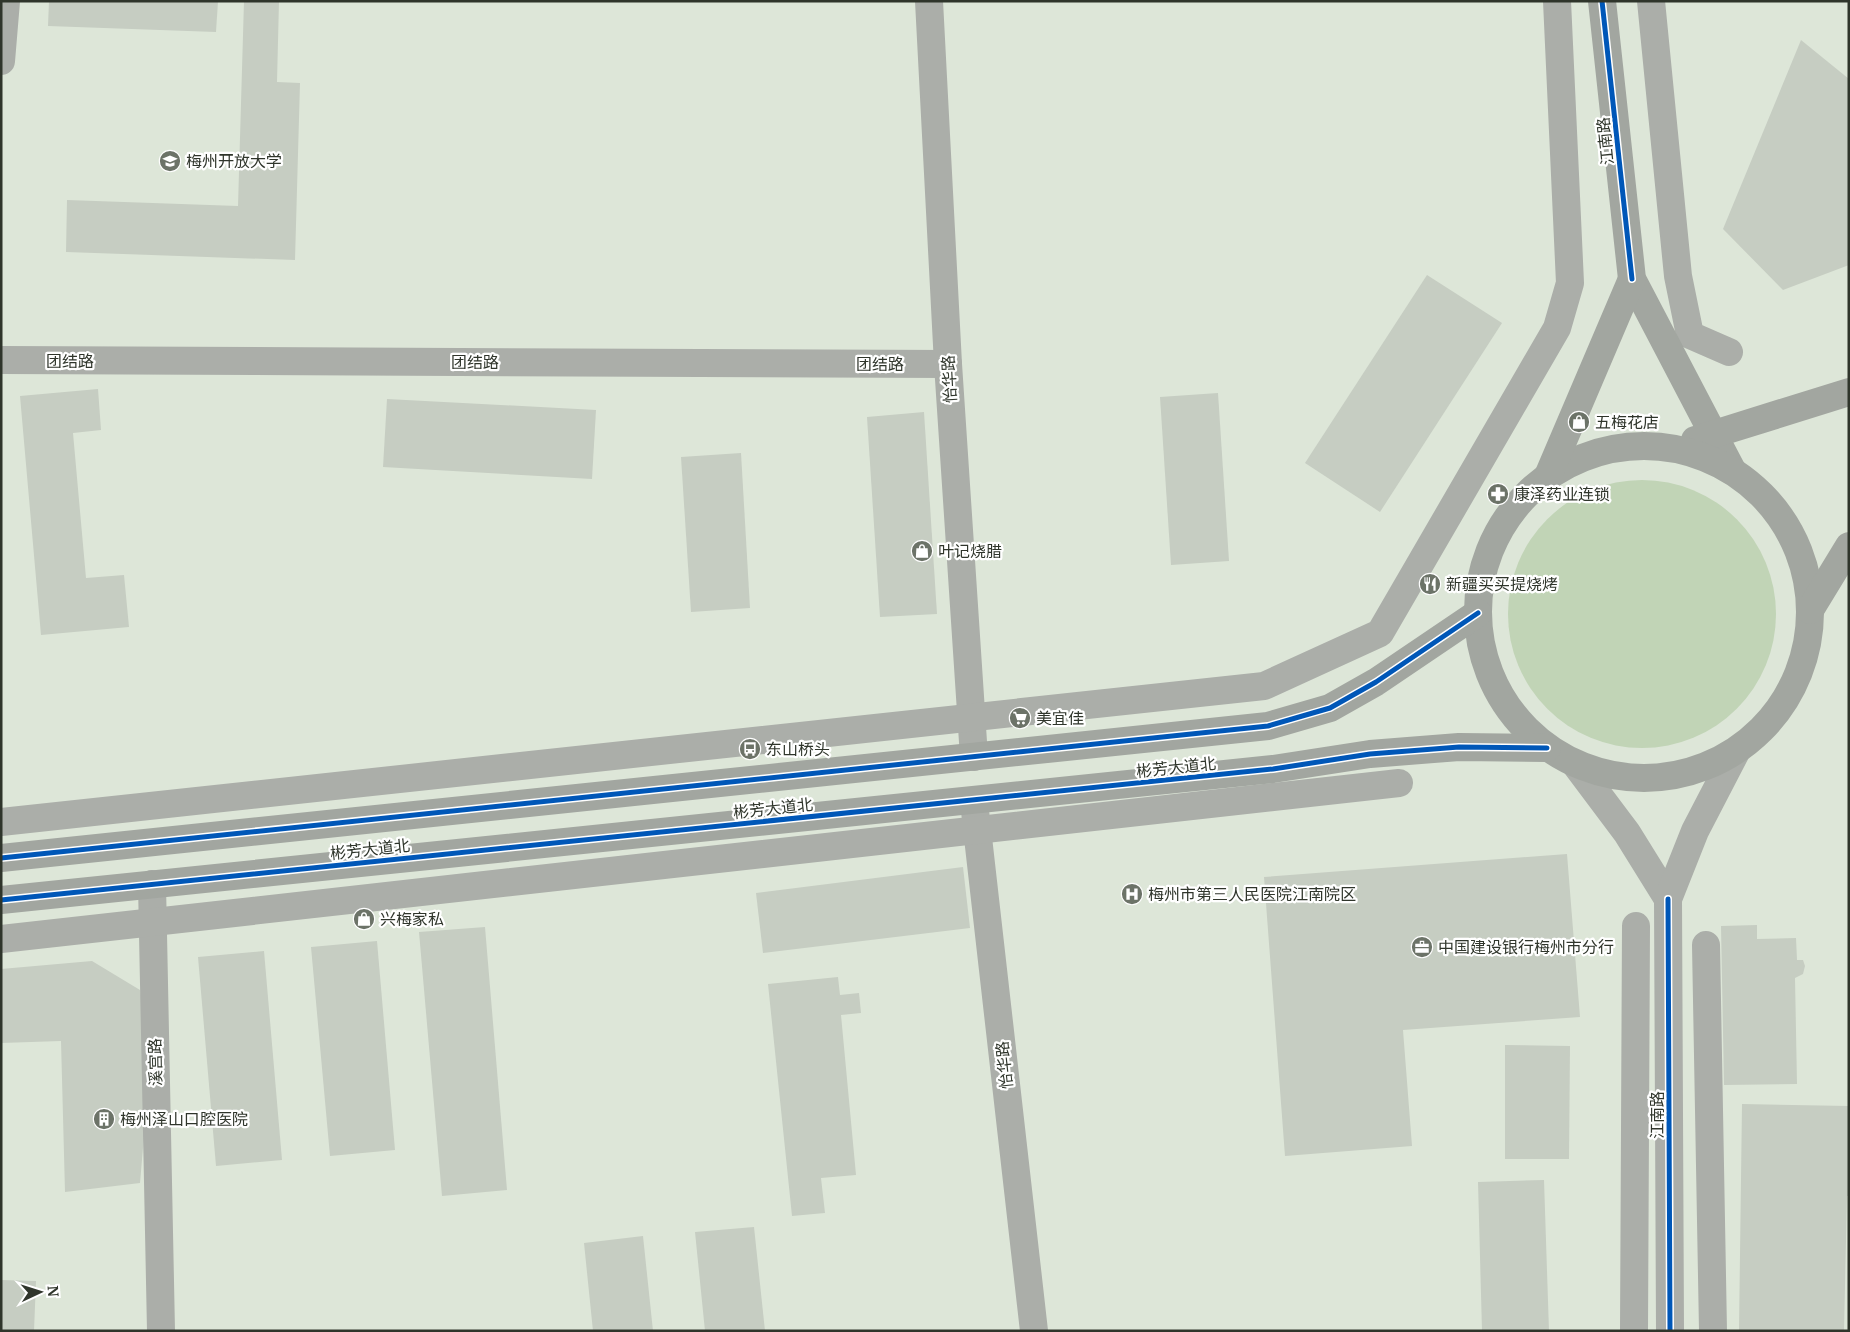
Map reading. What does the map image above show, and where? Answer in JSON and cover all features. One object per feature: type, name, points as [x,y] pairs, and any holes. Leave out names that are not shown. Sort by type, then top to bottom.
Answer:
[{"type":"main road","name":"江南路","points":[[1602,1],[1632,279],[1732,470]]},
{"type":"main road","name":"江南路","points":[[1548,476],[1632,279]]},
{"type":"main road","points":[[1671,448],[1849,392]]},
{"type":"main road","points":[[1638,445],[1671,448],[1702,456],[1732,470],[1758,490],[1774,509],[1796,544],[1807,576],[1810,610],[1807,643],[1798,675],[1783,704],[1762,730],[1736,752],[1706,767],[1674,776],[1642,779],[1608,775],[1576,765],[1548,748],[1524,727],[1501,696],[1490,674],[1481,644],[1478,613],[1481,581],[1490,550],[1505,521],[1524,497],[1548,476],[1576,460],[1606,450],[1638,445]]},
{"type":"main road","points":[[1810,610],[1849,546]]},
{"type":"main road","name":"彬芳大道北","points":[[1,858],[1268,726],[1330,708],[1376,682],[1478,613]]},
{"type":"main road","name":"彬芳大道北","points":[[1,900],[1273,769],[1370,754],[1459,747],[1548,748]]},
{"type":"street","points":[[1,61],[6,1]]},
{"type":"street","name":"怡华路","points":[[929,1],[948,364],[974,757]]},
{"type":"street","points":[[1,822],[1264,686],[1380,633],[1557,328],[1568,292],[1570,283],[1557,1]]},
{"type":"street","points":[[1651,1],[1678,276],[1690,336],[1729,352]]},
{"type":"street","name":"团结路","points":[[1,360],[948,364]]},
{"type":"street","name":"江南路","points":[[1670,1331],[1668,899],[1695,831],[1736,752]]},
{"type":"street","points":[[1576,765],[1627,833],[1668,899]]},
{"type":"street","points":[[1,939],[1399,783]]},
{"type":"street","name":"怡华路","points":[[974,800],[1034,1331]]},
{"type":"street","name":"溪宫路","points":[[152,884],[160,1331]]},
{"type":"street","points":[[1634,1331],[1636,926]]},
{"type":"street","points":[[1706,945],[1713,1331]]},
{"type":"green space","points":[[1642,480],[1681,486],[1705,496],[1727,511],[1745,529],[1760,551],[1770,575],[1776,614],[1770,653],[1760,677],[1745,699],[1727,717],[1705,732],[1681,742],[1642,748],[1603,742],[1579,732],[1557,717],[1539,699],[1524,677],[1514,653],[1508,614],[1514,575],[1524,551],[1539,529],[1557,511],[1579,496],[1603,486]]},
{"type":"building","points":[[49,1],[218,1],[216,32],[48,26]]},
{"type":"building","points":[[244,1],[279,1],[277,82],[300,83],[295,260],[66,252],[67,200],[238,206]]},
{"type":"building","points":[[1801,40],[1849,79],[1849,265],[1783,290],[1723,229]]},
{"type":"building","points":[[1427,275],[1502,323],[1380,512],[1305,463]]},
{"type":"building","points":[[98,389],[101,430],[73,433],[86,578],[124,575],[129,627],[41,635],[20,396]]},
{"type":"building","points":[[1218,393],[1229,561],[1171,565],[1160,397]]},
{"type":"building","points":[[387,399],[596,410],[592,479],[383,467]]},
{"type":"building","points":[[924,412],[937,614],[880,617],[867,417]]},
{"type":"building","points":[[741,453],[750,608],[691,612],[681,457]]},
{"type":"building","name":"中国建设银行梅州市分行","points":[[1567,854],[1580,1017],[1403,1030],[1412,1146],[1285,1156],[1264,877]]},
{"type":"building","points":[[963,867],[970,928],[763,953],[756,893]]},
{"type":"building","points":[[1757,925],[1757,939],[1796,938],[1797,960],[1803,960],[1805,966],[1803,974],[1795,978],[1797,1084],[1724,1085],[1721,926]]},
{"type":"building","points":[[485,927],[507,1190],[442,1196],[419,932]]},
{"type":"building","points":[[377,941],[395,1150],[330,1156],[311,947]]},
{"type":"building","points":[[264,951],[282,1160],[216,1166],[198,957]]},
{"type":"building","name":"梅州泽山口腔医院","points":[[92,961],[140,990],[151,1054],[140,1183],[65,1192],[61,1041],[1,1043],[1,969]]},
{"type":"building","points":[[838,977],[840,995],[859,993],[861,1013],[841,1015],[856,1175],[821,1178],[825,1213],[792,1216],[768,984]]},
{"type":"building","points":[[1505,1045],[1570,1046],[1569,1159],[1505,1159]]},
{"type":"building","points":[[1742,1104],[1849,1106],[1849,1196],[1847,1196],[1844,1331],[1739,1331]]},
{"type":"building","points":[[1544,1180],[1549,1331],[1482,1331],[1478,1182]]},
{"type":"building","points":[[754,1227],[765,1331],[705,1331],[695,1232]]},
{"type":"building","points":[[643,1236],[653,1331],[593,1331],[584,1243]]},
{"type":"building","points":[[1,1280],[36,1281],[34,1331],[1,1331]]},
{"type":"cycle path","points":[[1602,1],[1632,279]]},
{"type":"cycle path","points":[[1,858],[1268,726],[1330,708],[1376,682],[1478,613]]},
{"type":"cycle path","points":[[1,900],[1273,769],[1370,754],[1459,747],[1547,748]]},
{"type":"cycle path","points":[[1668,899],[1670,1331]]},
{"type":"place","name":"梅州开放大学","points":[[170,161]]},
{"type":"place","name":"五梅花店","points":[[1579,422]]},
{"type":"place","name":"康泽药业连锁","points":[[1498,494]]},
{"type":"place","name":"叶记烧腊","points":[[922,551]]},
{"type":"place","name":"新疆买买提烧烤","points":[[1430,584]]},
{"type":"place","name":"美宜佳","points":[[1020,718]]},
{"type":"place","name":"东山桥头","points":[[750,749]]},
{"type":"place","name":"梅州市第三人民医院江南院区","points":[[1132,894]]},
{"type":"place","name":"兴梅家私","points":[[364,919]]},
{"type":"place","name":"中国建设银行梅州市分行","points":[[1422,947]]},
{"type":"place","name":"梅州泽山口腔医院","points":[[104,1119]]}]
